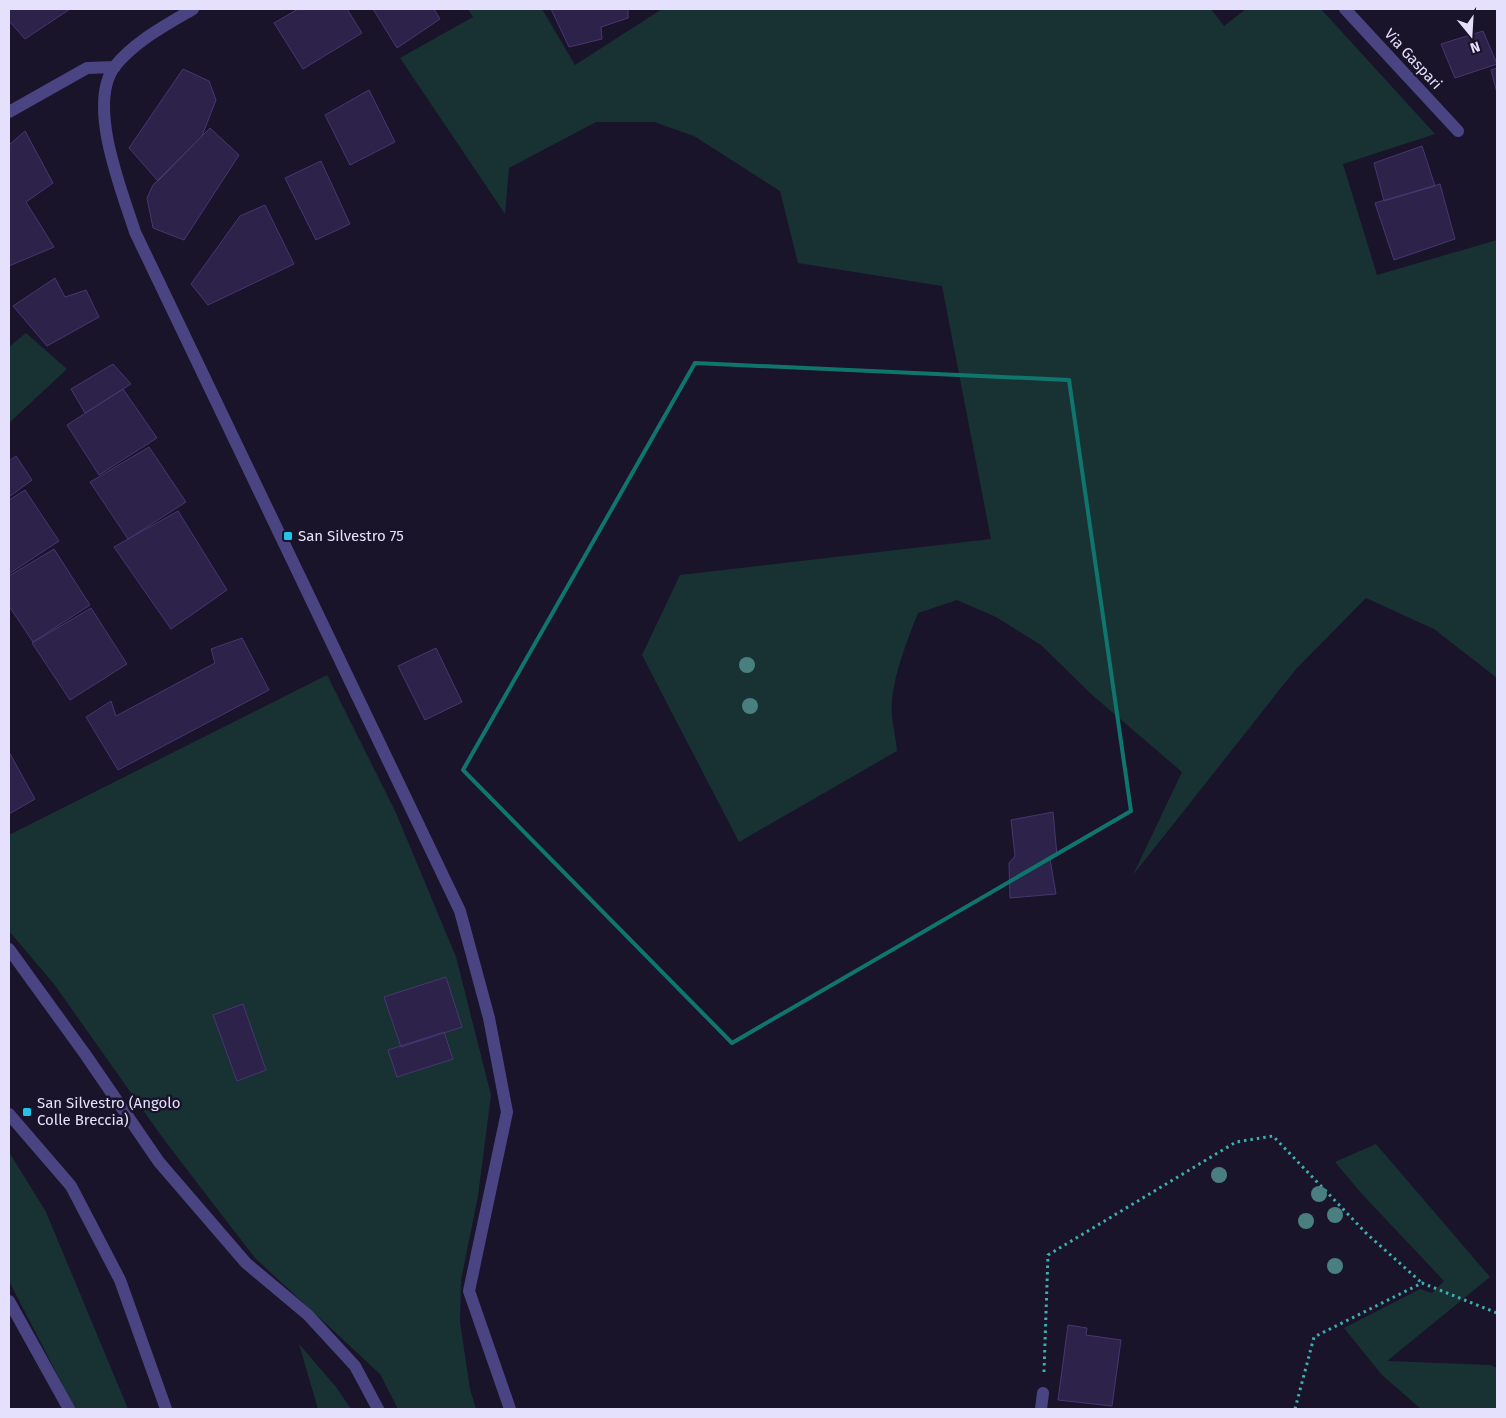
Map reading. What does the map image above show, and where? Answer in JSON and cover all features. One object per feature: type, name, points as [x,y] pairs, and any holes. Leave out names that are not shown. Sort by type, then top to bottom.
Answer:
[{"type":"street","points":[[192,9],[143,41],[115,66],[107,81],[104,112],[115,167],[135,232],[460,911],[488,1018],[507,1112],[469,1291],[479,1327],[510,1409]]},
{"type":"street","name":"Via Gaspari","points":[[1345,9],[1458,131]]},
{"type":"street","points":[[9,112],[87,68],[115,66]]},
{"type":"street","points":[[9,949],[160,1162],[246,1263],[308,1315],[355,1366],[378,1409]]},
{"type":"street","points":[[9,1114],[71,1186],[120,1280],[166,1409]]},
{"type":"street","points":[[9,1301],[69,1409]]},
{"type":"street","points":[[1041,1409],[1043,1393]]},
{"type":"path","points":[[1043,1393],[1048,1255],[1236,1142],[1273,1136],[1367,1234],[1422,1283],[1497,1313]]},
{"type":"path","points":[[1295,1409],[1314,1337],[1422,1283]]},
{"type":"highlighted area","points":[[695,363],[1069,380],[1131,811],[732,1043],[463,770]]},
{"type":"green space","points":[[468,9],[542,9],[575,65],[662,9],[1211,9],[1224,26],[1246,9],[1321,9],[1435,134],[1343,164],[1377,275],[1497,240],[1497,678],[1434,629],[1366,598],[1296,669],[1133,875],[1182,772],[1091,694],[1041,645],[996,617],[957,600],[918,613],[900,663],[893,691],[892,716],[897,751],[739,842],[642,655],[680,575],[991,539],[942,286],[798,263],[780,191],[694,136],[654,122],[596,122],[509,168],[505,214],[400,58],[473,17]]},
{"type":"green space","points":[[26,333],[67,369],[9,423],[9,347]]},
{"type":"green space","points":[[327,675],[396,813],[456,957],[491,1095],[478,1196],[461,1280],[460,1322],[470,1389],[476,1409],[398,1409],[380,1374],[255,1258],[165,1141],[54,984],[9,931],[9,835]]},
{"type":"green space","points":[[1376,1144],[1490,1277],[1387,1361],[1490,1365],[1497,1368],[1497,1409],[1421,1409],[1382,1375],[1344,1328],[1420,1289],[1432,1293],[1444,1281],[1362,1194],[1335,1162]]},
{"type":"green space","points":[[9,1152],[46,1212],[128,1409],[75,1409],[9,1281]]},
{"type":"green space","points":[[299,1344],[336,1387],[351,1409],[318,1409]]},
{"type":"building","points":[[9,9],[70,9],[25,39],[9,21]]},
{"type":"building","points":[[298,9],[347,9],[362,33],[303,69],[274,23]]},
{"type":"building","points":[[373,9],[434,9],[440,19],[397,48]]},
{"type":"building","points":[[551,9],[628,9],[628,18],[601,27],[602,39],[569,47]]},
{"type":"building","points":[[1483,31],[1497,64],[1455,78],[1441,44]]},
{"type":"building","points":[[1497,68],[1497,93],[1491,70]]},
{"type":"building","points":[[183,69],[209,81],[216,100],[202,136],[158,181],[129,148]]},
{"type":"building","points":[[369,90],[395,142],[350,165],[325,115]]},
{"type":"building","points":[[210,128],[239,155],[184,240],[153,228],[147,198],[153,185]]},
{"type":"building","points":[[25,131],[53,183],[26,202],[54,247],[9,266],[9,145]]},
{"type":"building","points":[[1422,146],[1435,186],[1384,201],[1374,163]]},
{"type":"building","points":[[321,161],[350,224],[316,240],[285,178]]},
{"type":"building","points":[[1440,184],[1455,239],[1394,260],[1375,203]]},
{"type":"building","points":[[265,205],[294,264],[208,305],[191,284],[240,216]]},
{"type":"building","points":[[55,278],[65,297],[86,290],[99,317],[47,346],[13,306]]},
{"type":"building","points":[[113,364],[131,384],[85,413],[71,389]]},
{"type":"building","points":[[123,389],[157,438],[99,475],[67,425]]},
{"type":"building","points":[[149,447],[186,502],[128,539],[90,482]]},
{"type":"building","points":[[16,456],[32,480],[9,497],[9,461]]},
{"type":"building","points":[[25,490],[59,541],[9,574],[9,500]]},
{"type":"building","points":[[178,511],[227,590],[171,629],[114,547]]},
{"type":"building","points":[[54,549],[90,605],[33,642],[9,606],[9,576]]},
{"type":"building","points":[[91,608],[127,664],[70,700],[32,643]]},
{"type":"building","points":[[242,638],[269,690],[118,770],[86,717],[111,701],[116,716],[215,663],[211,649]]},
{"type":"building","points":[[436,648],[462,702],[425,720],[398,666]]},
{"type":"building","points":[[9,752],[35,799],[9,814]]},
{"type":"building","points":[[1053,812],[1057,856],[1050,859],[1056,894],[1010,898],[1009,863],[1015,856],[1011,820]]},
{"type":"building","points":[[446,977],[462,1027],[401,1047],[384,997]]},
{"type":"building","points":[[243,1004],[266,1070],[237,1081],[213,1015]]},
{"type":"building","points":[[444,1032],[453,1059],[397,1077],[388,1050]]},
{"type":"building","points":[[1068,1325],[1087,1328],[1086,1335],[1121,1340],[1112,1406],[1058,1400]]},
{"type":"place","name":"San Silvestro 75","points":[[288,536]]},
{"type":"place","name":"San Silvestro (Angolo Colle Breccia)","points":[[27,1112]]}]
